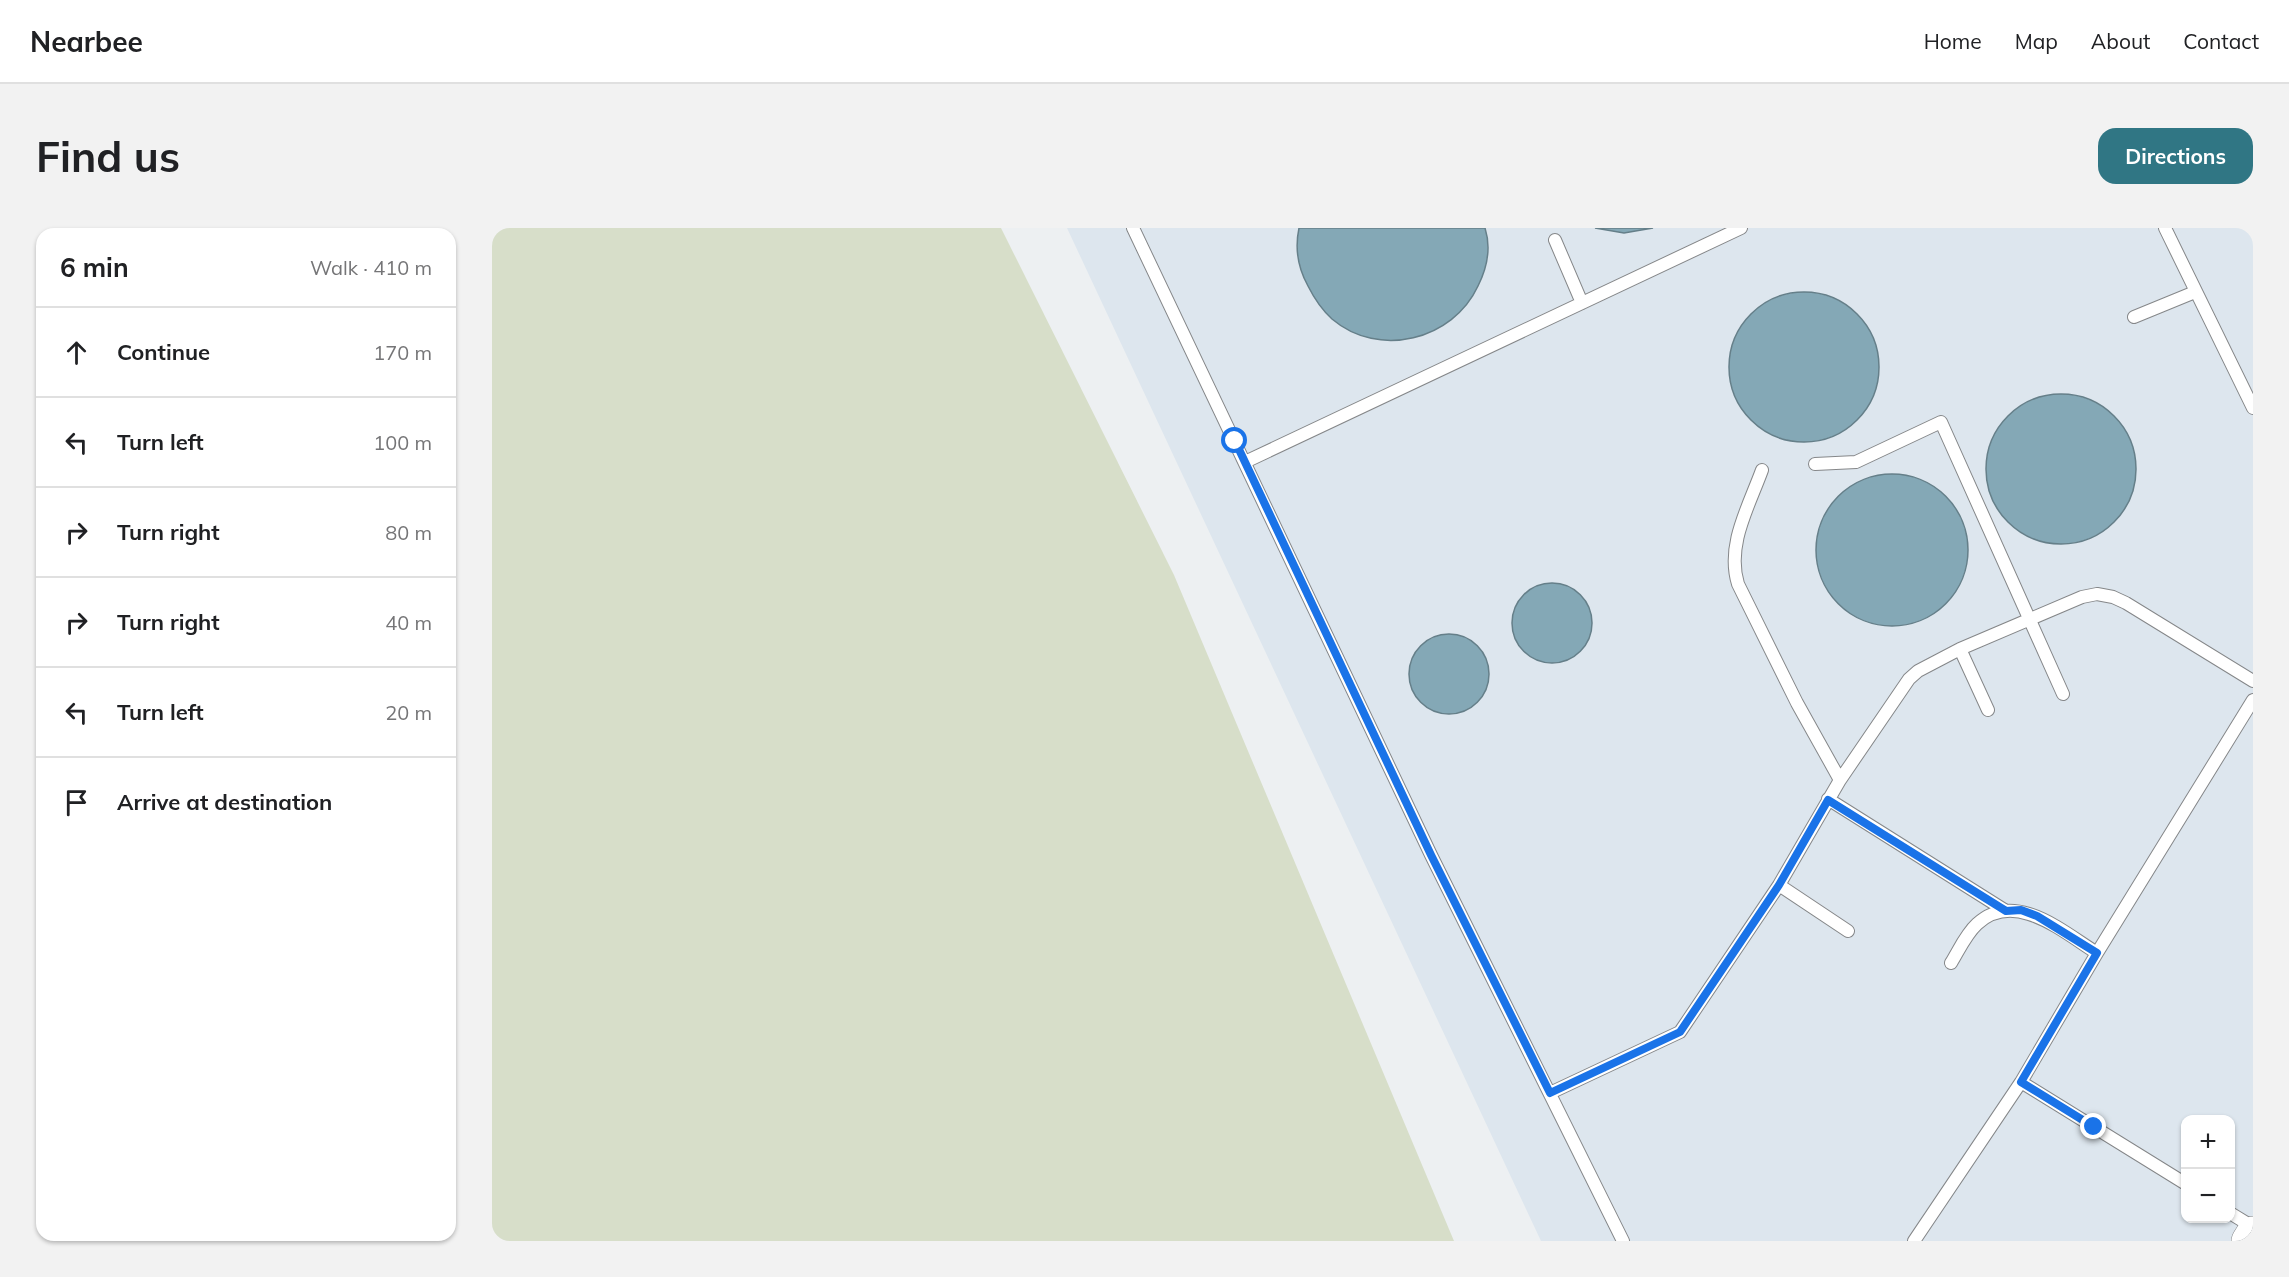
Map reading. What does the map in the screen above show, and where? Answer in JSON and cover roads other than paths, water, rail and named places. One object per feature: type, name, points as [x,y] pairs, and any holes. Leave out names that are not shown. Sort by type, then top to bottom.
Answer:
[{"type":"main road","points":[[2248,1241],[2253,1233]]},
{"type":"lane","points":[[1133,228],[1431,855],[1623,1241]]},
{"type":"lane","points":[[1245,462],[1741,228]]},
{"type":"lane","points":[[2165,228],[2253,408]]},
{"type":"lane","points":[[1555,240],[1582,303]]},
{"type":"lane","points":[[2134,317],[2195,292]]},
{"type":"lane","points":[[1815,464],[1856,462],[1941,422],[2063,694]]},
{"type":"lane","points":[[1762,470],[1737,536],[1733,553],[1734,573],[1797,703],[1840,780]]},
{"type":"lane","points":[[1550,1093],[1680,1032],[1779,885],[1840,780],[1910,679],[1918,671],[1960,649],[2029,619],[2082,597],[2097,594],[2113,597],[2126,603],[2253,681]]},
{"type":"lane","points":[[1960,649],[1988,710]]},
{"type":"lane","points":[[1914,1241],[2021,1082],[2097,953],[2253,700]]},
{"type":"lane","points":[[1828,800],[2006,911]]},
{"type":"lane","points":[[1779,885],[1848,931]]},
{"type":"lane","points":[[1951,963],[1977,924],[2006,911],[2021,910],[2037,916],[2097,953]]},
{"type":"lane","points":[[2021,1082],[2181,1181]]},
{"type":"lane","points":[[2235,1216],[2253,1227]]},
{"type":"water","points":[[1299,228],[1485,228],[1488,243],[1487,257],[1478,286],[1466,305],[1451,320],[1433,331],[1413,338],[1392,340],[1371,338],[1351,331],[1332,319],[1315,299],[1300,265],[1297,250]]},
{"type":"water","points":[[1595,228],[1653,228],[1624,233]]},
{"type":"water","points":[[1804,292],[1833,298],[1857,314],[1873,338],[1879,367],[1873,396],[1857,420],[1833,436],[1804,442],[1775,436],[1751,420],[1735,396],[1729,367],[1735,338],[1751,314],[1775,298]]},
{"type":"water","points":[[2061,394],[2090,399],[2103,406],[2114,416],[2124,427],[2131,440],[2136,469],[2131,498],[2124,511],[2114,522],[2103,532],[2090,539],[2061,544],[2032,539],[2019,532],[2008,522],[1998,511],[1991,498],[1986,469],[1991,440],[1998,427],[2008,416],[2019,406],[2032,399]]},
{"type":"water","points":[[1892,474],[1907,475],[1921,480],[1946,496],[1962,521],[1967,535],[1967,565],[1962,579],[1946,604],[1921,620],[1907,625],[1892,626],[1877,625],[1863,620],[1838,604],[1822,579],[1817,565],[1816,550],[1817,535],[1822,521],[1838,496],[1863,480],[1877,475]]},
{"type":"water","points":[[1552,583],[1567,586],[1580,595],[1589,608],[1592,623],[1589,638],[1580,651],[1567,660],[1552,663],[1537,660],[1524,651],[1515,638],[1512,623],[1515,608],[1524,595],[1537,586]]},
{"type":"water","points":[[1449,634],[1464,637],[1477,646],[1486,659],[1489,674],[1486,689],[1477,702],[1464,711],[1449,714],[1434,711],[1421,702],[1412,689],[1409,674],[1412,659],[1421,646],[1434,637]]}]
